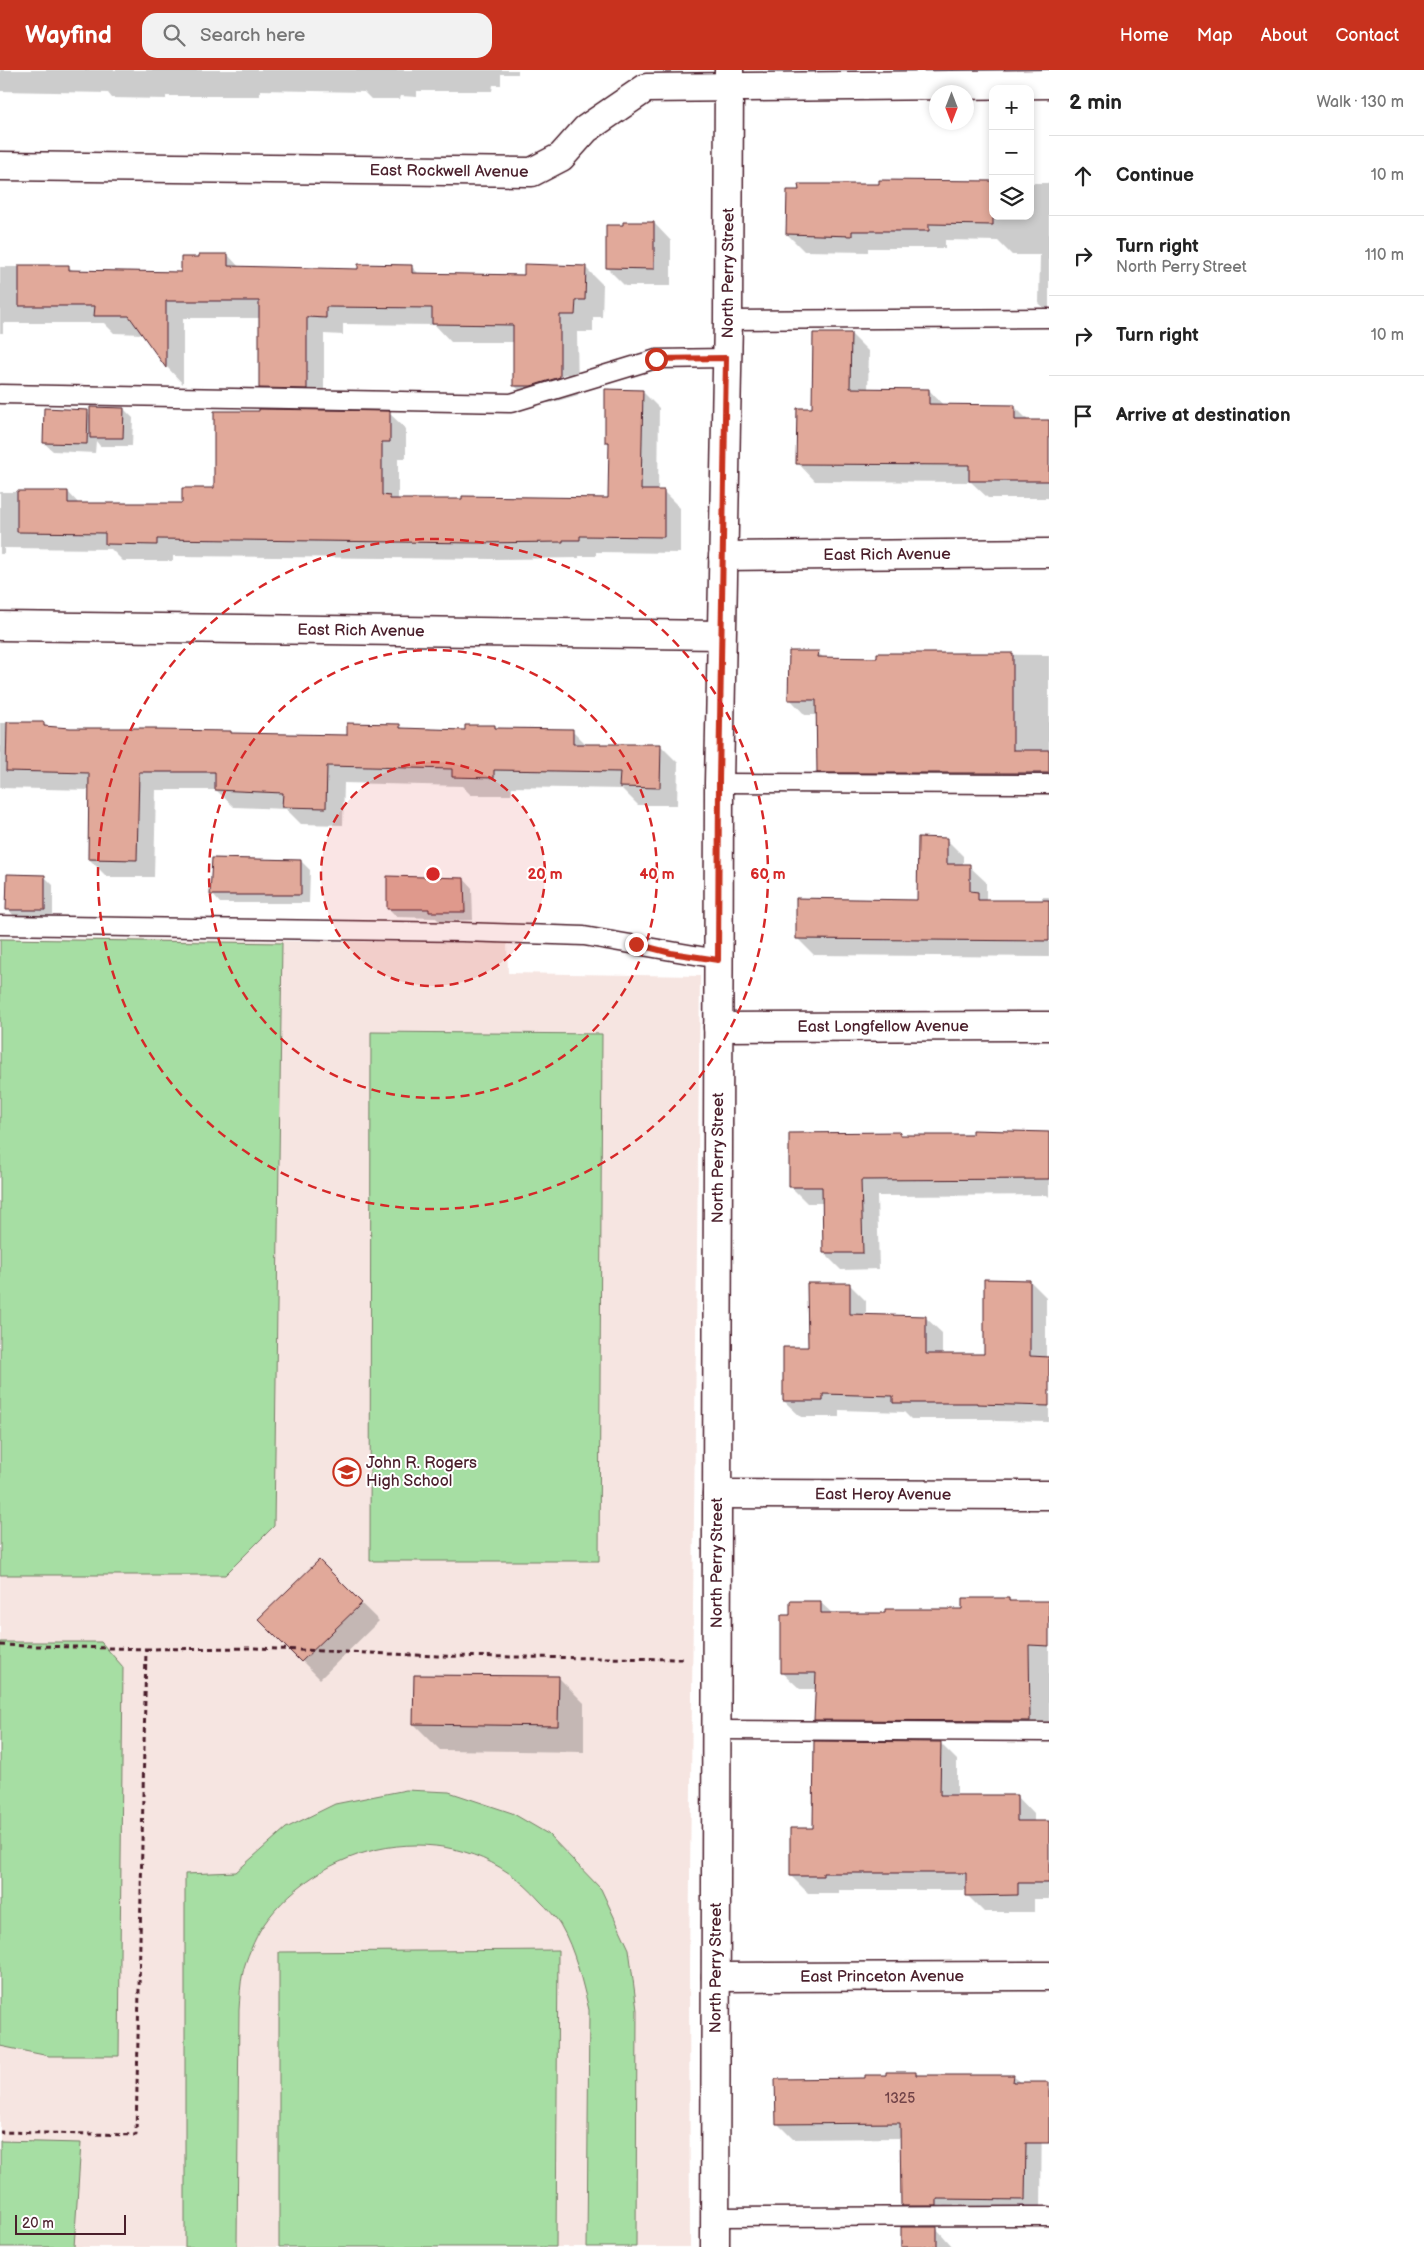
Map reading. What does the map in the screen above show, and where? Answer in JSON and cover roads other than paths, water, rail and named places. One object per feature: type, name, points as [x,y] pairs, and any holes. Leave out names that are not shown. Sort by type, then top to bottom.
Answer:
[{"type":"street","name":"East Rockwell Avenue","points":[[0,166],[532,172],[560,157],[586,129],[646,88],[729,78],[1049,84]]},
{"type":"street","name":"North Perry Street","points":[[715,2247],[719,783],[728,320],[729,78]]},
{"type":"street","name":"East Rich Avenue","points":[[723,556],[1049,553]]},
{"type":"street","name":"East Rich Avenue","points":[[0,626],[721,635]]},
{"type":"street","name":"East Longfellow Avenue","points":[[718,1027],[1049,1026]]},
{"type":"street","name":"East Heroy Avenue","points":[[717,1494],[1049,1495]]},
{"type":"street","name":"East Princeton Avenue","points":[[716,1977],[1049,1976]]},
{"type":"lane","points":[[728,320],[1049,318]]},
{"type":"lane","points":[[0,394],[511,403],[656,359],[726,358]]},
{"type":"lane","points":[[719,783],[1049,784]]},
{"type":"lane","points":[[0,925],[294,928],[575,935],[636,944],[671,953],[718,960]]},
{"type":"lane","points":[[716,1730],[1049,1732]]},
{"type":"lane","points":[[715,2217],[1049,2216]]},
{"type":"place","name":"John R. Rogers High School","points":[[347,1472]]}]
